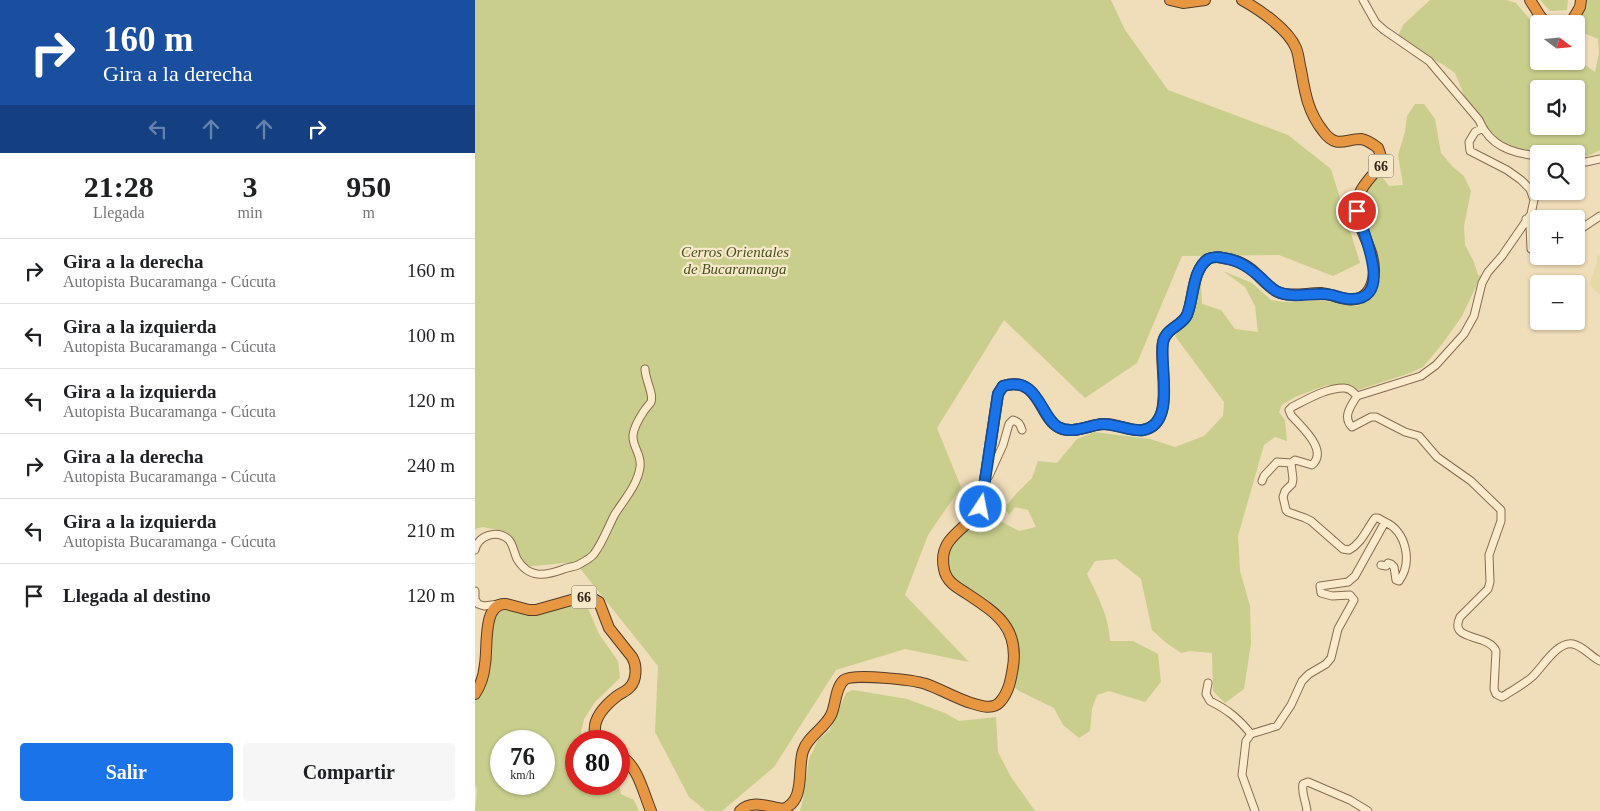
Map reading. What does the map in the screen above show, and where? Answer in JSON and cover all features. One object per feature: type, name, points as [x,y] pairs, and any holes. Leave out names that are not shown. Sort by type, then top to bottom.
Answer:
[{"type":"highway","points":[[1170,0],[1183,3],[1205,0]]},
{"type":"highway","name":"66","points":[[740,811],[752,803],[783,809],[792,804],[798,790],[803,751],[808,742],[830,716],[839,687],[847,678],[891,678],[926,684],[981,706],[990,707],[999,704],[1005,696],[1011,681],[1014,661],[1014,644],[1009,629],[981,603],[950,582],[944,570],[943,561],[945,550],[951,537],[981,507],[998,394],[1003,386],[1009,384],[1019,385],[1028,389],[1039,400],[1053,423],[1060,428],[1077,429],[1111,424],[1142,430],[1152,427],[1159,421],[1162,413],[1163,339],[1167,333],[1186,317],[1193,297],[1195,279],[1209,259],[1219,257],[1238,261],[1250,268],[1274,290],[1285,294],[1323,294],[1353,300],[1364,296],[1368,292],[1372,284],[1374,269],[1359,219],[1357,205],[1363,185],[1380,167],[1378,148],[1367,140],[1338,142],[1327,136],[1307,103],[1299,56],[1290,37],[1275,22],[1242,0]]},
{"type":"highway","points":[[1530,0],[1539,15]]},
{"type":"highway","points":[[1575,15],[1580,7],[1581,0]]},
{"type":"highway","name":"66","points":[[499,604],[529,610],[543,609],[582,597],[592,598],[599,602],[609,628],[635,662],[635,673],[631,686],[616,697],[599,714],[594,730]]},
{"type":"highway","points":[[475,694],[485,665],[490,616],[494,608],[499,604]]},
{"type":"highway","points":[[630,763],[637,773],[651,811]]},
{"type":"street","points":[[1363,0],[1380,26],[1429,61],[1499,145],[1509,150],[1530,154]]},
{"type":"street","points":[[1483,128],[1475,132],[1469,142],[1470,151],[1507,170],[1531,189],[1534,200],[1531,214],[1502,256],[1488,272],[1482,284],[1474,316],[1464,334],[1436,366],[1421,376],[1357,396],[1348,412],[1348,423],[1352,427],[1371,417],[1376,417],[1405,432],[1419,436],[1437,457],[1471,481],[1501,510],[1501,521],[1489,555],[1490,582],[1488,589],[1460,617],[1458,622],[1459,630],[1463,634],[1487,641],[1496,651],[1494,689],[1496,694],[1502,697],[1531,678],[1558,648],[1565,645],[1573,644],[1600,661]]},
{"type":"street","points":[[1585,162],[1600,159]]},
{"type":"street","points":[[1585,226],[1600,216]]},
{"type":"street","points":[[1526,219],[1530,225]]},
{"type":"street","points":[[475,550],[478,542],[483,537],[495,535],[507,538],[525,570],[539,574],[555,573],[576,566],[593,556],[639,473],[641,457],[634,443],[633,436],[641,417],[650,403],[652,393],[645,378],[645,369]]},
{"type":"street","points":[[1262,481],[1264,476],[1277,462],[1291,463],[1295,460],[1312,465],[1316,461],[1318,455],[1313,441],[1291,415],[1289,410],[1292,407],[1323,392],[1345,388],[1351,390],[1357,396]]},
{"type":"street","points":[[985,483],[1003,444],[1009,424],[1013,420],[1020,424],[1022,430]]},
{"type":"street","points":[[1291,463],[1293,480],[1283,497],[1286,510],[1311,521],[1343,549],[1349,550],[1361,541],[1375,518],[1385,522],[1395,529],[1403,540],[1406,549],[1406,563],[1399,581],[1396,580],[1391,564],[1381,565]]},
{"type":"street","points":[[1255,811],[1242,775],[1245,741],[1251,734],[1277,726],[1291,705],[1302,681],[1309,674],[1326,664],[1331,658],[1337,629],[1354,600],[1350,596],[1332,596],[1321,593],[1320,586],[1348,582],[1355,576],[1385,522]]},
{"type":"street","points":[[475,590],[475,599],[478,604],[484,606],[499,604]]},
{"type":"street","points":[[1208,683],[1206,694],[1209,701],[1222,706],[1238,718],[1251,734]]},
{"type":"street","points":[[1307,811],[1302,790],[1303,784],[1308,782],[1350,800],[1368,811]]},
{"type":"shaded area","points":[[1597,255],[1600,256],[1600,295],[1589,284],[1597,263]]},
{"type":"green space","name":"Cerros Orientales de Bucaramanga","points":[[475,0],[1111,0],[1125,30],[1168,90],[1288,135],[1331,169],[1360,263],[1333,276],[1279,255],[1182,256],[1137,363],[1085,398],[1004,320],[937,428],[961,487],[928,535],[905,595],[969,662],[905,649],[836,670],[774,767],[722,811],[706,811],[689,797],[655,732],[658,666],[575,562],[522,567],[503,531],[483,527],[475,529]]},
{"type":"green space","points":[[1430,0],[1506,0],[1516,3],[1530,19],[1530,70],[1585,70],[1585,65],[1595,72],[1599,53],[1598,39],[1585,34],[1585,15],[1580,15],[1580,0],[1600,0],[1600,150],[1585,156],[1585,145],[1530,145],[1530,153],[1524,152],[1478,130],[1455,73],[1444,65],[1407,47],[1397,39],[1403,25]]},
{"type":"green space","points":[[1540,0],[1568,0],[1567,10],[1550,11]]},
{"type":"green space","points":[[1415,104],[1424,104],[1435,119],[1441,153],[1464,176],[1471,191],[1464,226],[1465,245],[1478,275],[1481,276],[1462,316],[1423,367],[1346,394],[1337,388],[1327,385],[1295,397],[1282,405],[1279,412],[1285,420],[1287,441],[1275,437],[1264,445],[1238,536],[1240,571],[1250,606],[1251,643],[1244,689],[1225,703],[1213,691],[1212,653],[1190,651],[1181,653],[1165,642],[1152,630],[1141,579],[1116,559],[1095,561],[1087,574],[1105,614],[1110,641],[1133,641],[1158,654],[1161,682],[1145,702],[1109,691],[1097,695],[1092,709],[1090,731],[1079,738],[1063,725],[1054,708],[1019,691],[1013,686],[1019,650],[1012,631],[949,576],[945,551],[984,505],[989,515],[1019,531],[1036,527],[1028,510],[1015,507],[1009,515],[1004,508],[1032,478],[1038,461],[1057,463],[1077,439],[1094,432],[1150,439],[1175,447],[1204,436],[1223,416],[1224,402],[1175,336],[1193,315],[1192,286],[1201,284],[1202,304],[1221,310],[1235,329],[1258,332],[1255,306],[1245,287],[1223,271],[1252,283],[1271,300],[1284,302],[1319,300],[1358,306],[1372,298],[1380,279],[1358,212],[1361,193],[1379,173],[1389,186],[1403,185],[1398,155],[1405,132],[1407,116]]},
{"type":"green space","points":[[575,601],[587,606],[599,634],[618,661],[620,678],[595,702],[584,719],[582,730],[565,730],[565,795],[623,795],[634,800],[639,811],[475,811],[477,790],[475,784],[475,687],[482,668],[487,625],[499,610],[516,611]]},
{"type":"green space","points":[[853,690],[907,699],[945,713],[959,721],[996,717],[998,752],[1011,777],[1035,811],[800,811],[809,759],[818,740],[830,730],[846,693]]},
{"type":"route","points":[[981,507],[998,394],[1003,386],[1009,384],[1019,385],[1028,389],[1039,400],[1053,423],[1060,428],[1077,429],[1101,424],[1142,430],[1152,427],[1159,421],[1162,413],[1163,339],[1167,333],[1186,317],[1193,297],[1195,279],[1209,259],[1219,257],[1238,261],[1250,268],[1274,290],[1285,294],[1314,293],[1353,300],[1364,296],[1368,292],[1372,284],[1374,269],[1373,260],[1357,211]]}]
